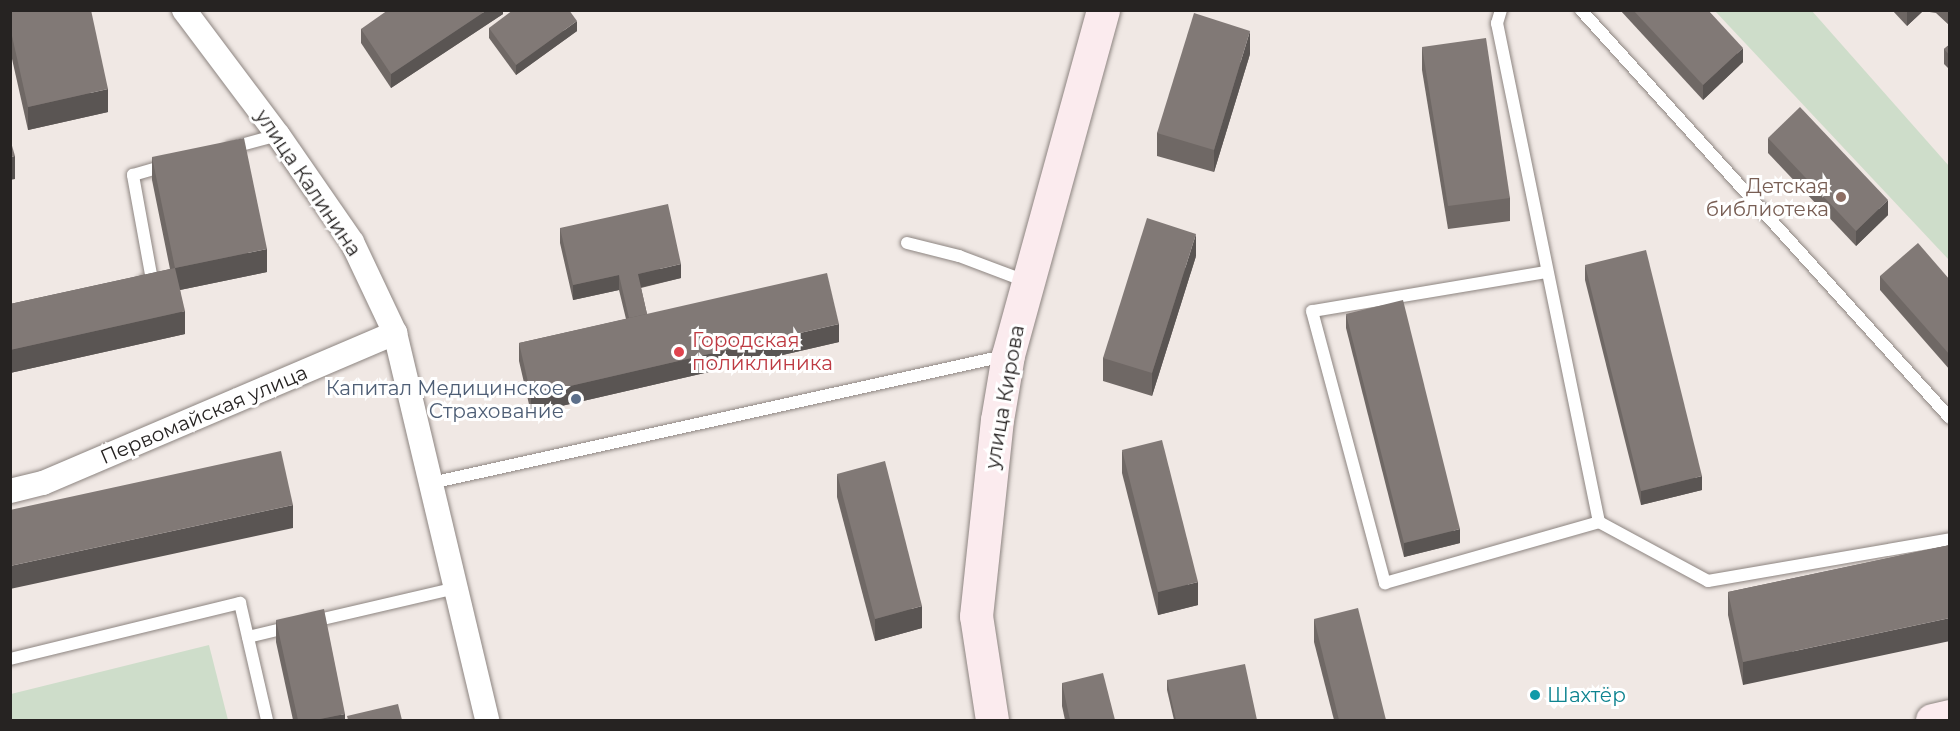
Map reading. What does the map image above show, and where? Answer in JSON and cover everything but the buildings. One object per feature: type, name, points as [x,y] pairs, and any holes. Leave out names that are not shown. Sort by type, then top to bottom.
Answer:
[{"type":"main road","name":"улица Кирова","points":[[992,720],[976,616],[1008,355],[1103,10]]},
{"type":"main road","points":[[1932,720],[1950,716]]},
{"type":"street","name":"улица Калинина","points":[[184,10],[278,135],[352,242],[395,333],[487,720]]},
{"type":"street","name":"Первомайская улица","points":[[10,492],[43,483],[395,333]]},
{"type":"lane","points":[[1501,10],[1497,23],[1546,272],[1599,522]]},
{"type":"lane","points":[[1581,10],[1950,418]]},
{"type":"lane","points":[[211,153],[278,135]]},
{"type":"lane","points":[[130,285],[152,280],[133,175],[178,162]]},
{"type":"lane","points":[[907,243],[959,256],[1029,282]]},
{"type":"lane","points":[[1546,272],[1312,311],[1385,583],[1599,522],[1708,581],[1950,539]]},
{"type":"lane","points":[[432,483],[1008,355]]},
{"type":"lane","points":[[248,637],[456,588]]},
{"type":"lane","points":[[10,659],[240,603],[267,720]]},
{"type":"green space","points":[[1715,11],[1812,11],[1949,166],[1949,260]]},
{"type":"green space","points":[[209,645],[228,720],[12,720],[11,694]]},
{"type":"place","name":"Детская библиотека","points":[[1841,197]]},
{"type":"place","name":"Городская поликлиника","points":[[679,352]]},
{"type":"place","name":"Капитал Медицинское Страхование","points":[[576,399]]},
{"type":"place","name":"Шахтёр","points":[[1535,695]]}]
